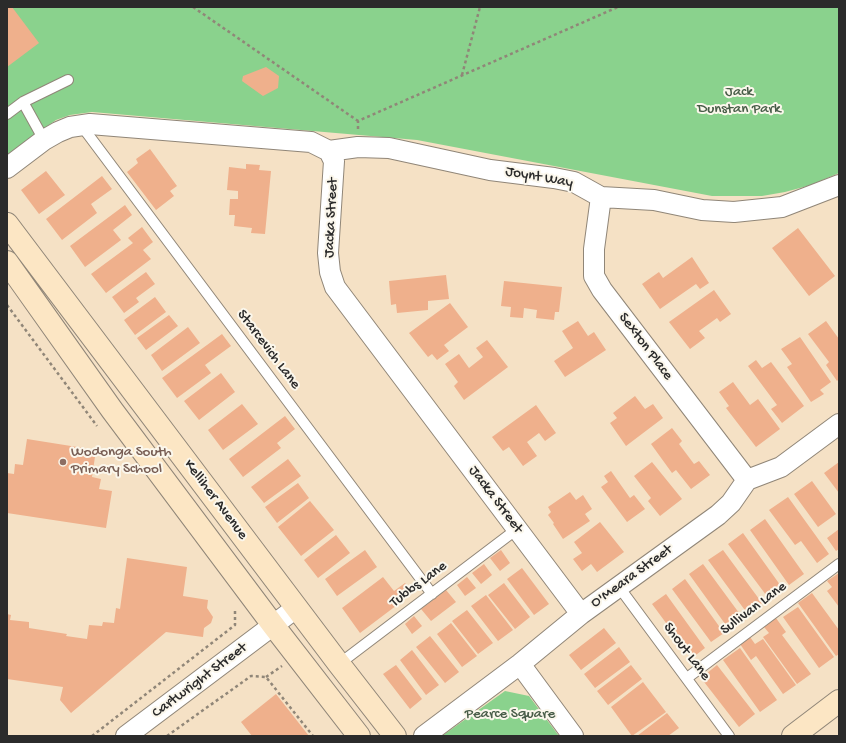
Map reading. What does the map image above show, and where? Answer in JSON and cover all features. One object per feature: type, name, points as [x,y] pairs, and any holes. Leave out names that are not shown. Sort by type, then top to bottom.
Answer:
[{"type":"street","points":[[7,168],[44,140],[58,132],[81,124],[102,124],[311,142],[329,151]]},
{"type":"street","name":"Joynt Way","points":[[329,151],[358,147],[389,148],[490,170],[574,182],[601,197],[654,200],[702,210],[734,212],[782,207],[839,185]]},
{"type":"street","name":"Jacka Street","points":[[329,151],[334,161],[328,253],[330,272],[335,287],[581,614]]},
{"type":"street","name":"Sexton Place","points":[[601,197],[594,249],[594,276],[602,290],[747,480]]},
{"type":"street","name":"Kelliher Avenue","points":[[7,224],[296,608],[395,736]]},
{"type":"street","name":"Kelliher Avenue","points":[[7,262],[112,410],[273,625],[359,736]]},
{"type":"street","points":[[747,480],[781,467],[839,424]]},
{"type":"street","name":"O'Meara Street","points":[[424,736],[520,664],[581,614],[725,510],[747,480]]},
{"type":"street","name":"Cartwright Street","points":[[126,736],[296,608]]},
{"type":"street","points":[[520,664],[573,736]]},
{"type":"street","points":[[792,736],[839,701]]},
{"type":"lane","points":[[7,114],[23,102],[68,80]]},
{"type":"lane","points":[[23,102],[44,140]]},
{"type":"lane","name":"Starcevich Lane","points":[[81,124],[432,594]]},
{"type":"lane","name":"Tubbs Lane","points":[[339,664],[517,529]]},
{"type":"lane","name":"Sullivan Lane","points":[[686,678],[839,564]]},
{"type":"lane","name":"Shout Lane","points":[[619,587],[729,736]]},
{"type":"path","points":[[193,7],[358,121]]},
{"type":"path","points":[[462,75],[480,7]]},
{"type":"path","points":[[358,121],[618,7]]},
{"type":"path","points":[[358,121],[358,147]]},
{"type":"path","points":[[92,736],[235,625],[236,611]]},
{"type":"path","points":[[167,736],[251,676],[266,677],[313,736]]},
{"type":"green space","name":"Jack Dunstan Park","points":[[7,7],[839,7],[839,173],[811,185],[785,192],[762,196],[712,196],[417,140],[92,112],[70,115],[56,120],[7,155]]},
{"type":"green space","name":"Pearce Square","points":[[505,691],[529,696],[559,736],[442,736]]},
{"type":"building","points":[[7,7],[12,7],[39,43],[7,67]]},
{"type":"building","points":[[266,67],[279,76],[278,88],[263,96],[242,81],[243,76]]},
{"type":"building","points":[[150,149],[177,186],[170,191],[174,196],[156,210],[127,172],[138,163],[136,159]]},
{"type":"building","points":[[246,164],[260,165],[259,170],[271,171],[265,234],[251,233],[252,228],[234,226],[235,215],[229,215],[230,199],[238,199],[238,191],[227,190],[229,167],[246,169]]},
{"type":"building","points":[[46,171],[65,195],[39,214],[21,190]]},
{"type":"building","points":[[102,176],[112,189],[91,204],[97,213],[62,240],[46,219]]},
{"type":"building","points":[[125,205],[132,215],[113,230],[121,240],[85,267],[70,246]]},
{"type":"building","points":[[142,227],[153,242],[143,250],[151,259],[106,293],[91,274],[133,243],[128,238]]},
{"type":"building","points":[[798,228],[835,276],[809,296],[772,248]]},
{"type":"building","points":[[692,257],[709,283],[700,289],[696,284],[660,309],[642,284],[659,272],[663,278]]},
{"type":"building","points":[[146,272],[155,284],[136,298],[139,302],[124,313],[112,297]]},
{"type":"building","points":[[446,275],[449,299],[428,301],[428,310],[397,313],[396,304],[391,305],[389,281]]},
{"type":"building","points":[[504,281],[562,287],[559,312],[555,312],[554,320],[536,318],[537,310],[524,308],[523,318],[510,317],[511,307],[501,306]]},
{"type":"building","points":[[714,290],[731,314],[720,322],[717,318],[699,331],[705,338],[690,349],[669,322]]},
{"type":"building","points":[[155,297],[166,312],[135,335],[124,320]]},
{"type":"building","points":[[450,303],[468,327],[444,345],[449,351],[437,360],[432,354],[428,357],[409,333]]},
{"type":"building","points":[[169,315],[178,326],[146,350],[137,338]]},
{"type":"building","points":[[578,321],[588,336],[594,332],[606,350],[565,377],[554,361],[573,348],[562,331]]},
{"type":"building","points":[[826,321],[839,339],[839,379],[837,381],[826,365],[829,362],[808,334]]},
{"type":"building","points":[[188,327],[200,343],[162,371],[151,355]]},
{"type":"building","points":[[222,334],[231,346],[205,365],[211,373],[177,398],[162,378]]},
{"type":"building","points":[[800,337],[831,382],[820,390],[824,394],[811,402],[787,367],[792,364],[781,349]]},
{"type":"building","points":[[487,340],[508,367],[464,400],[454,386],[458,382],[445,364],[459,354],[469,368],[483,357],[476,348]]},
{"type":"building","points":[[756,360],[762,368],[771,362],[804,406],[782,423],[771,409],[777,405],[748,366]]},
{"type":"building","points":[[221,373],[235,392],[199,420],[184,401]]},
{"type":"building","points":[[733,382],[750,405],[758,399],[780,429],[756,447],[726,408],[729,406],[719,392]]},
{"type":"building","points":[[635,396],[645,409],[653,404],[663,418],[626,446],[610,423],[617,418],[613,413]]},
{"type":"building","points":[[242,404],[258,424],[223,450],[208,430]]},
{"type":"building","points":[[536,405],[556,433],[545,441],[539,433],[527,442],[537,456],[523,466],[509,447],[503,451],[492,437]]},
{"type":"building","points":[[285,416],[295,429],[277,443],[281,448],[243,477],[229,459]]},
{"type":"building","points":[[672,428],[682,441],[679,444],[694,464],[699,461],[710,475],[691,489],[676,470],[672,473],[651,444]]},
{"type":"building","points":[[27,439],[96,450],[92,477],[101,479],[99,489],[112,491],[106,528],[7,513],[7,473],[14,474],[15,464],[23,465]]},
{"type":"building","points":[[288,459],[301,476],[264,503],[251,487]]},
{"type":"building","points":[[652,462],[682,499],[660,516],[648,501],[651,498],[634,476]]},
{"type":"building","points":[[839,462],[839,493],[824,473]]},
{"type":"building","points":[[611,471],[630,498],[634,495],[645,509],[627,522],[601,487],[608,482],[604,476]]},
{"type":"building","points":[[812,481],[836,514],[818,527],[794,494]]},
{"type":"building","points":[[298,483],[309,498],[277,523],[265,507]]},
{"type":"building","points":[[570,492],[576,500],[583,495],[592,509],[585,514],[590,521],[563,539],[548,515],[551,512],[548,507]]},
{"type":"building","points":[[788,497],[829,554],[817,563],[801,541],[795,545],[769,510]]},
{"type":"building","points":[[310,501],[334,530],[301,556],[278,527]]},
{"type":"building","points":[[765,519],[804,574],[789,585],[750,530]]},
{"type":"building","points":[[600,522],[624,552],[597,572],[591,564],[582,571],[573,559],[582,553],[574,542]]},
{"type":"building","points":[[839,529],[839,549],[836,551],[827,538]]},
{"type":"building","points":[[743,533],[783,589],[769,599],[728,544]]},
{"type":"building","points":[[336,535],[350,553],[318,578],[304,560]]},
{"type":"building","points":[[365,550],[377,567],[337,596],[325,579]]},
{"type":"building","points":[[501,550],[510,563],[500,571],[490,558]]},
{"type":"building","points":[[723,550],[762,603],[747,613],[708,560]]},
{"type":"building","points":[[127,558],[187,567],[183,596],[208,600],[207,608],[213,617],[211,623],[204,628],[203,637],[166,632],[71,713],[60,700],[63,687],[7,679],[7,614],[11,615],[10,620],[29,622],[29,628],[87,639],[89,625],[102,626],[103,622],[114,623],[116,608],[120,609]]},
{"type":"building","points":[[484,564],[492,575],[481,584],[472,573]]},
{"type":"building","points":[[703,564],[742,617],[728,628],[689,574]]},
{"type":"building","points":[[522,568],[549,604],[534,615],[507,579]]},
{"type":"building","points":[[839,573],[839,607],[827,591],[832,587],[827,581]]},
{"type":"building","points":[[383,577],[394,591],[405,583],[413,593],[360,633],[342,608]]},
{"type":"building","points":[[467,577],[476,588],[465,596],[457,585]]},
{"type":"building","points":[[685,579],[724,633],[711,642],[672,589]]},
{"type":"building","points":[[504,583],[530,617],[515,629],[488,595]]},
{"type":"building","points":[[446,590],[456,602],[431,621],[421,609]]},
{"type":"building","points":[[812,593],[839,630],[839,654],[836,656],[798,603]]},
{"type":"building","points":[[666,594],[705,648],[692,658],[652,604]]},
{"type":"building","points":[[486,595],[513,630],[498,641],[471,606]]},
{"type":"building","points":[[798,607],[834,657],[819,668],[783,617]]},
{"type":"building","points":[[467,610],[493,643],[478,654],[452,621]]},
{"type":"building","points":[[414,616],[422,626],[412,634],[405,624]]},
{"type":"building","points":[[776,618],[786,632],[782,635],[811,674],[797,684],[763,637],[769,633],[764,627]]},
{"type":"building","points":[[451,623],[477,656],[462,667],[437,634]]},
{"type":"building","points":[[604,628],[616,643],[581,670],[569,655]]},
{"type":"building","points":[[430,636],[459,672],[445,683],[416,647]]},
{"type":"building","points":[[750,637],[755,644],[763,639],[796,685],[783,694],[756,656],[751,660],[740,644]]},
{"type":"building","points":[[619,647],[630,662],[595,688],[584,674]]},
{"type":"building","points":[[740,648],[777,700],[760,712],[723,660]]},
{"type":"building","points":[[412,650],[439,685],[426,695],[400,660]]},
{"type":"building","points":[[396,665],[422,699],[410,709],[383,674]]},
{"type":"building","points":[[631,665],[642,679],[608,705],[597,691]]},
{"type":"building","points":[[717,665],[755,714],[739,727],[701,678]]},
{"type":"building","points":[[643,682],[666,712],[632,736],[611,707]]},
{"type":"building","points":[[276,694],[309,736],[252,736],[241,722]]},
{"type":"building","points":[[667,713],[679,728],[668,736],[637,736]]},
{"type":"place","name":"Wodonga South Primary School","points":[[63,462]]}]
